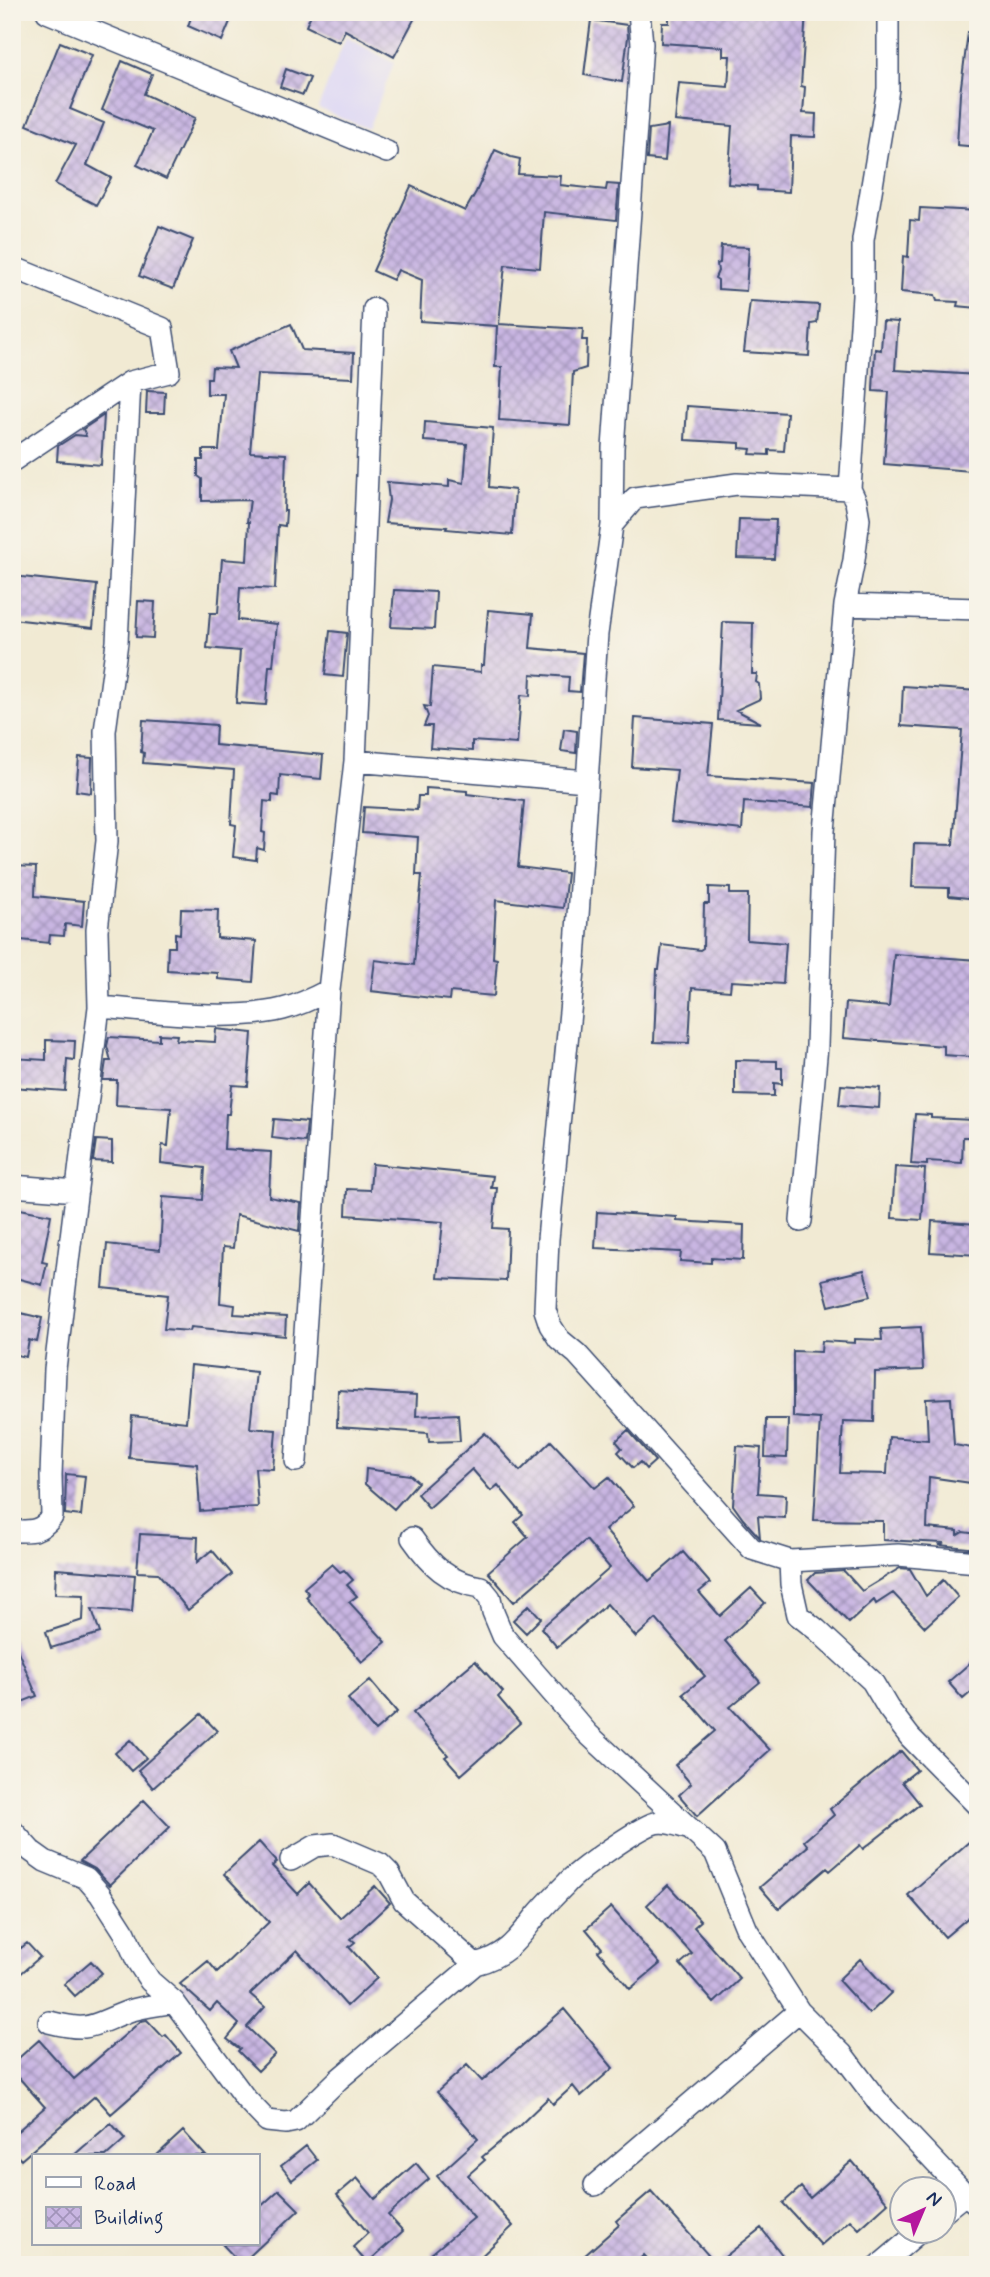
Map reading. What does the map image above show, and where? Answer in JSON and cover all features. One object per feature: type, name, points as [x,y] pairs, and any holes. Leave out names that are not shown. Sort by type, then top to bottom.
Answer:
[{"type":"street","points":[[47,12],[387,152]]},
{"type":"street","points":[[639,12],[642,44],[615,422],[612,525],[597,634],[575,960],[548,1240],[545,1310],[559,1339],[577,1354],[752,1549],[790,1561],[898,1555],[978,1562]]},
{"type":"street","points":[[801,1220],[817,1046],[824,831],[845,605],[859,519],[850,489],[863,296],[863,240],[888,89],[888,12]]},
{"type":"street","points":[[12,267],[162,328],[169,372],[130,382],[12,461]]},
{"type":"street","points":[[296,1461],[328,990],[355,761],[374,309]]},
{"type":"street","points":[[12,1531],[33,1531],[44,1527],[52,1517],[55,1369],[99,1007],[97,930],[107,841],[106,731],[117,642],[130,382]]},
{"type":"street","points":[[613,474],[635,498]]},
{"type":"street","points":[[612,525],[635,498],[737,484],[850,489]]},
{"type":"street","points":[[845,605],[978,609]]},
{"type":"street","points":[[355,761],[586,781]]},
{"type":"street","points":[[99,1007],[241,1015],[283,1009],[328,990]]},
{"type":"street","points":[[12,1186],[77,1191]]},
{"type":"street","points":[[412,1538],[430,1564],[444,1574],[481,1587],[490,1598],[503,1636],[588,1734],[715,1852],[747,1930],[799,2011],[842,2054],[879,2103],[971,2199]]},
{"type":"street","points":[[790,1561],[792,1593],[798,1615],[872,1681],[909,1737],[978,1806]]},
{"type":"street","points":[[12,1830],[31,1851],[45,1861],[86,1878],[100,1894],[125,1933],[137,1961],[150,1981],[174,2002],[245,2098],[267,2121],[286,2123],[296,2121],[340,2079],[475,1964],[491,1960],[522,1936],[569,1880],[618,1844],[655,1823],[671,1823],[687,1828]]},
{"type":"street","points":[[291,1860],[315,1846],[333,1844],[380,1864],[389,1872],[404,1901],[475,1964]]},
{"type":"street","points":[[49,2022],[74,2029],[91,2027],[129,2011],[174,2002]]},
{"type":"street","points":[[595,2185],[799,2011]]},
{"type":"street","points":[[880,2265],[902,2246]]},
{"type":"shaded area","points":[[346,37],[394,63],[368,129],[318,108]]},
{"type":"building","points":[[193,12],[234,12],[222,41],[188,26]]},
{"type":"building","points":[[312,12],[418,12],[394,57],[345,30],[339,42],[306,26]]},
{"type":"building","points":[[669,12],[806,12],[801,86],[805,87],[803,113],[816,114],[815,137],[791,136],[789,192],[757,190],[757,186],[728,184],[732,126],[675,121],[679,83],[728,87],[730,56],[723,56],[723,47],[661,43],[662,23],[669,23]]},
{"type":"building","points":[[591,20],[627,25],[622,82],[584,75]]},
{"type":"building","points":[[968,32],[978,33],[978,147],[957,145]]},
{"type":"building","points":[[60,42],[92,55],[70,109],[104,123],[87,165],[111,178],[96,205],[55,184],[76,145],[27,125]]},
{"type":"building","points":[[122,61],[152,74],[144,94],[195,118],[166,179],[137,165],[153,131],[102,110]]},
{"type":"building","points":[[286,69],[310,78],[303,95],[280,87]]},
{"type":"building","points":[[668,126],[665,161],[647,159],[649,129]]},
{"type":"building","points":[[495,150],[520,159],[518,174],[561,176],[560,185],[606,190],[607,184],[619,185],[616,220],[544,212],[540,268],[505,265],[499,324],[583,329],[582,340],[587,340],[586,368],[573,372],[570,425],[499,420],[502,367],[495,367],[497,326],[420,321],[422,280],[398,270],[393,280],[373,271],[411,186],[465,211]]},
{"type":"building","points":[[920,208],[978,211],[978,308],[957,306],[958,302],[937,301],[935,295],[901,292],[903,256],[908,257],[910,220],[919,221]]},
{"type":"building","points":[[159,226],[193,240],[173,289],[139,276]]},
{"type":"building","points":[[721,246],[749,247],[746,291],[718,289],[718,280],[715,278],[717,264],[720,263]]},
{"type":"building","points":[[750,301],[819,305],[817,323],[811,324],[809,356],[744,352]]},
{"type":"building","points":[[883,321],[898,322],[895,370],[978,375],[971,471],[884,464],[889,392],[873,391],[875,349],[881,350]]},
{"type":"building","points":[[291,324],[302,350],[354,353],[353,378],[257,374],[250,452],[286,454],[286,511],[285,526],[278,525],[275,589],[240,587],[238,620],[277,624],[273,666],[269,666],[266,705],[236,703],[240,651],[207,648],[210,613],[218,613],[222,559],[247,561],[250,500],[202,501],[202,479],[198,476],[198,460],[203,460],[203,450],[219,450],[224,394],[207,394],[207,378],[211,378],[212,367],[236,368],[229,351]]},
{"type":"building","points":[[147,391],[165,392],[164,413],[146,413]]},
{"type":"building","points":[[687,406],[787,413],[784,451],[769,450],[769,455],[750,454],[751,449],[740,448],[740,443],[685,440]]},
{"type":"building","points":[[104,415],[101,465],[57,461],[58,446],[75,435],[86,436],[83,429]]},
{"type":"building","points":[[425,422],[493,428],[489,487],[515,490],[512,535],[385,523],[389,500],[387,482],[449,487],[449,480],[464,483],[467,444],[424,441]]},
{"type":"building","points":[[739,519],[776,520],[774,559],[737,558]]},
{"type":"building","points":[[12,576],[97,585],[93,628],[12,619]]},
{"type":"building","points":[[394,590],[436,592],[434,629],[391,627]]},
{"type":"building","points":[[138,601],[155,602],[153,638],[136,637]]},
{"type":"building","points":[[488,610],[533,614],[530,648],[583,653],[580,692],[568,691],[569,677],[531,674],[530,696],[521,695],[517,744],[472,741],[472,751],[430,748],[432,726],[424,726],[428,716],[424,706],[430,707],[433,667],[481,672],[481,665],[484,665]]},
{"type":"building","points":[[723,622],[753,623],[752,674],[757,674],[760,699],[736,710],[761,723],[718,720]]},
{"type":"building","points":[[330,631],[347,633],[343,677],[325,675]]},
{"type":"building","points":[[903,686],[978,691],[978,899],[949,896],[949,888],[912,887],[914,844],[953,845],[962,730],[901,726]]},
{"type":"building","points":[[635,718],[713,724],[708,776],[815,783],[813,807],[744,802],[742,830],[671,822],[677,770],[632,767]]},
{"type":"building","points":[[143,720],[216,725],[215,745],[323,755],[321,779],[280,775],[279,796],[272,795],[272,802],[264,801],[264,850],[257,848],[256,860],[233,857],[236,825],[231,824],[234,770],[143,763]]},
{"type":"building","points":[[564,729],[577,731],[576,753],[561,751]]},
{"type":"building","points":[[79,757],[92,758],[91,793],[76,791]]},
{"type":"building","points":[[426,788],[467,791],[467,794],[524,801],[518,867],[567,873],[563,908],[496,900],[493,958],[497,959],[494,996],[450,992],[449,1000],[371,991],[375,960],[414,965],[422,875],[416,875],[418,837],[362,833],[364,807],[417,810],[418,796],[426,796]]},
{"type":"building","points":[[12,866],[36,867],[35,896],[84,901],[82,926],[65,924],[64,936],[50,935],[49,943],[12,939]]},
{"type":"building","points":[[709,887],[730,888],[730,894],[748,894],[747,940],[786,943],[783,984],[731,981],[730,991],[692,988],[689,1043],[654,1042],[657,969],[662,945],[700,950],[703,948],[704,904],[709,904]]},
{"type":"building","points":[[181,909],[218,910],[217,938],[256,941],[253,982],[218,979],[218,973],[167,970],[168,947],[175,947],[175,933],[180,934]]},
{"type":"building","points":[[894,954],[978,960],[978,1047],[973,1047],[972,1057],[944,1055],[944,1046],[843,1038],[846,1003],[889,1007]]},
{"type":"building","points":[[216,1029],[252,1033],[248,1086],[232,1085],[229,1114],[226,1114],[224,1149],[271,1152],[269,1197],[301,1203],[299,1231],[236,1215],[233,1248],[223,1247],[220,1303],[235,1305],[234,1314],[286,1317],[285,1336],[191,1327],[190,1331],[164,1329],[168,1295],[103,1288],[107,1244],[160,1250],[163,1197],[203,1200],[205,1168],[161,1163],[162,1145],[168,1146],[171,1108],[116,1105],[117,1080],[103,1080],[106,1061],[111,1061],[107,1046],[109,1037],[159,1040],[159,1034],[177,1035],[176,1040],[215,1042]]},
{"type":"building","points":[[46,1040],[75,1041],[74,1060],[67,1059],[65,1091],[12,1087],[12,1058],[46,1060]]},
{"type":"building","points":[[735,1060],[777,1061],[777,1068],[782,1068],[782,1084],[774,1083],[774,1096],[735,1095]]},
{"type":"building","points":[[841,1085],[880,1088],[879,1108],[839,1105]]},
{"type":"building","points":[[915,1114],[931,1115],[931,1118],[973,1120],[972,1137],[963,1137],[962,1163],[927,1161],[927,1165],[911,1164]]},
{"type":"building","points":[[274,1119],[307,1122],[305,1142],[272,1138]]},
{"type":"building","points":[[96,1140],[112,1141],[112,1162],[93,1161]]},
{"type":"building","points":[[372,1164],[493,1176],[491,1188],[497,1188],[493,1228],[508,1229],[506,1281],[437,1278],[443,1222],[346,1215],[347,1189],[370,1190]]},
{"type":"building","points":[[895,1167],[925,1169],[922,1220],[892,1218]]},
{"type":"building","points":[[15,1208],[51,1215],[42,1262],[47,1263],[42,1285],[12,1277],[12,1222]]},
{"type":"building","points":[[597,1212],[744,1225],[743,1260],[711,1258],[711,1263],[680,1261],[681,1252],[595,1248]]},
{"type":"building","points":[[932,1221],[978,1224],[978,1255],[930,1252]]},
{"type":"building","points":[[864,1270],[871,1296],[829,1306],[822,1280]]},
{"type":"building","points":[[12,1311],[42,1318],[37,1342],[29,1340],[26,1357],[12,1354]]},
{"type":"building","points":[[921,1327],[923,1370],[875,1372],[874,1422],[843,1421],[840,1473],[887,1474],[889,1437],[928,1440],[926,1399],[951,1398],[954,1445],[978,1449],[978,1484],[929,1477],[927,1528],[958,1531],[958,1535],[963,1532],[978,1534],[978,1549],[939,1545],[944,1543],[883,1540],[883,1521],[814,1520],[820,1419],[793,1417],[793,1351],[821,1352],[822,1341],[855,1343],[855,1339],[882,1340],[881,1329]]},
{"type":"building","points":[[191,1365],[256,1372],[250,1428],[276,1430],[273,1469],[255,1468],[258,1507],[200,1511],[197,1464],[129,1458],[132,1416],[186,1422]]},
{"type":"building","points":[[338,1390],[417,1395],[416,1416],[458,1414],[460,1441],[429,1442],[428,1433],[337,1427]]},
{"type":"building","points":[[766,1419],[788,1419],[787,1458],[765,1457]]},
{"type":"building","points":[[628,1430],[655,1461],[646,1469],[640,1462],[633,1468],[618,1452],[622,1448],[616,1441]]},
{"type":"building","points":[[485,1433],[520,1471],[551,1441],[595,1488],[609,1477],[634,1506],[605,1530],[649,1581],[683,1552],[710,1583],[699,1592],[720,1616],[751,1588],[765,1603],[725,1641],[760,1682],[730,1707],[770,1750],[697,1816],[679,1795],[691,1784],[675,1765],[715,1731],[683,1694],[705,1676],[656,1619],[636,1637],[607,1604],[557,1647],[541,1628],[610,1568],[586,1540],[514,1602],[488,1572],[528,1537],[515,1522],[523,1515],[498,1485],[491,1491],[472,1469],[429,1508],[417,1494]]},
{"type":"building","points":[[737,1446],[761,1448],[758,1493],[786,1495],[785,1518],[758,1516],[760,1538],[733,1505]]},
{"type":"building","points":[[366,1469],[410,1475],[418,1482],[394,1509],[365,1484]]},
{"type":"building","points":[[66,1474],[85,1476],[81,1516],[65,1514]]},
{"type":"building","points":[[140,1534],[198,1537],[197,1562],[212,1550],[232,1574],[188,1610],[158,1573],[137,1572]]},
{"type":"building","points":[[332,1564],[340,1572],[344,1570],[353,1580],[347,1585],[357,1596],[349,1602],[386,1642],[362,1662],[306,1597],[309,1594],[304,1588]]},
{"type":"building","points":[[900,1568],[910,1569],[926,1596],[943,1580],[958,1597],[925,1627],[893,1593],[876,1604],[874,1600],[849,1623],[808,1580],[815,1573],[844,1571],[862,1591]]},
{"type":"building","points":[[56,1569],[135,1575],[132,1612],[92,1609],[100,1633],[51,1648],[46,1632],[83,1620],[84,1595],[55,1594]]},
{"type":"building","points":[[529,1605],[541,1618],[526,1633],[513,1620]]},
{"type":"building","points":[[12,1637],[37,1696],[12,1706]]},
{"type":"building","points":[[978,1656],[978,1686],[963,1699],[948,1682]]},
{"type":"building","points":[[475,1661],[503,1692],[498,1697],[520,1723],[461,1775],[413,1713]]},
{"type":"building","points":[[370,1680],[397,1712],[375,1731],[348,1699]]},
{"type":"building","points":[[201,1714],[217,1731],[153,1788],[138,1770]]},
{"type":"building","points":[[130,1740],[146,1758],[131,1771],[115,1753]]},
{"type":"building","points":[[901,1751],[917,1770],[902,1782],[920,1804],[863,1849],[860,1845],[830,1871],[827,1868],[779,1909],[760,1887],[808,1846],[804,1841],[834,1815],[830,1809]]},
{"type":"building","points":[[144,1800],[170,1827],[110,1885],[95,1869],[80,1861]]},
{"type":"building","points":[[978,1834],[978,1909],[945,1937],[908,1895]]},
{"type":"building","points":[[259,1842],[277,1862],[272,1866],[298,1894],[309,1883],[340,1918],[375,1886],[390,1903],[351,1939],[355,1942],[349,1947],[377,1978],[347,2006],[297,1950],[250,1994],[265,2007],[247,2027],[275,2054],[258,2071],[238,2051],[240,2049],[227,2039],[239,2024],[217,2003],[210,2011],[180,1984],[208,1961],[217,1972],[269,1922],[224,1874]]},
{"type":"building","points":[[668,1885],[701,1921],[694,1927],[740,1979],[714,2003],[680,1964],[692,1954],[647,1905]]},
{"type":"building","points":[[611,1907],[660,1964],[630,1989],[598,1951],[602,1948],[586,1929]]},
{"type":"building","points":[[12,1938],[21,1948],[27,1943],[40,1957],[12,1981]]},
{"type":"building","points":[[860,1959],[891,1993],[869,2014],[838,1980]]},
{"type":"building","points":[[91,1961],[102,1973],[75,1996],[64,1984]]},
{"type":"building","points":[[564,2009],[613,2068],[581,2096],[573,2086],[553,2104],[548,2098],[482,2157],[485,2160],[468,2175],[513,2226],[472,2265],[441,2265],[431,2254],[474,2218],[437,2176],[478,2139],[437,2092],[467,2065],[482,2081]]},
{"type":"building","points":[[147,2020],[163,2037],[166,2035],[181,2053],[111,2114],[95,2096],[21,2160],[12,2150],[12,2136],[45,2107],[12,2070],[12,2064],[39,2040],[74,2079],[141,2021]]},
{"type":"building","points":[[111,2123],[125,2139],[108,2154],[75,2154]]},
{"type":"building","points":[[183,2131],[204,2154],[158,2154]]},
{"type":"building","points":[[306,2146],[317,2160],[292,2180],[281,2166]]},
{"type":"building","points":[[852,2161],[888,2203],[859,2229],[850,2220],[821,2245],[783,2203],[801,2187],[810,2198]]},
{"type":"building","points":[[416,2163],[429,2179],[388,2215],[403,2231],[367,2263],[353,2247],[368,2233],[337,2195],[357,2178],[375,2199]]},
{"type":"building","points":[[279,2190],[299,2210],[241,2264],[224,2246],[259,2246],[259,2208]]},
{"type":"building","points":[[651,2191],[716,2264],[761,2228],[790,2265],[653,2265],[644,2255],[633,2265],[574,2265],[619,2225],[616,2221]]}]
